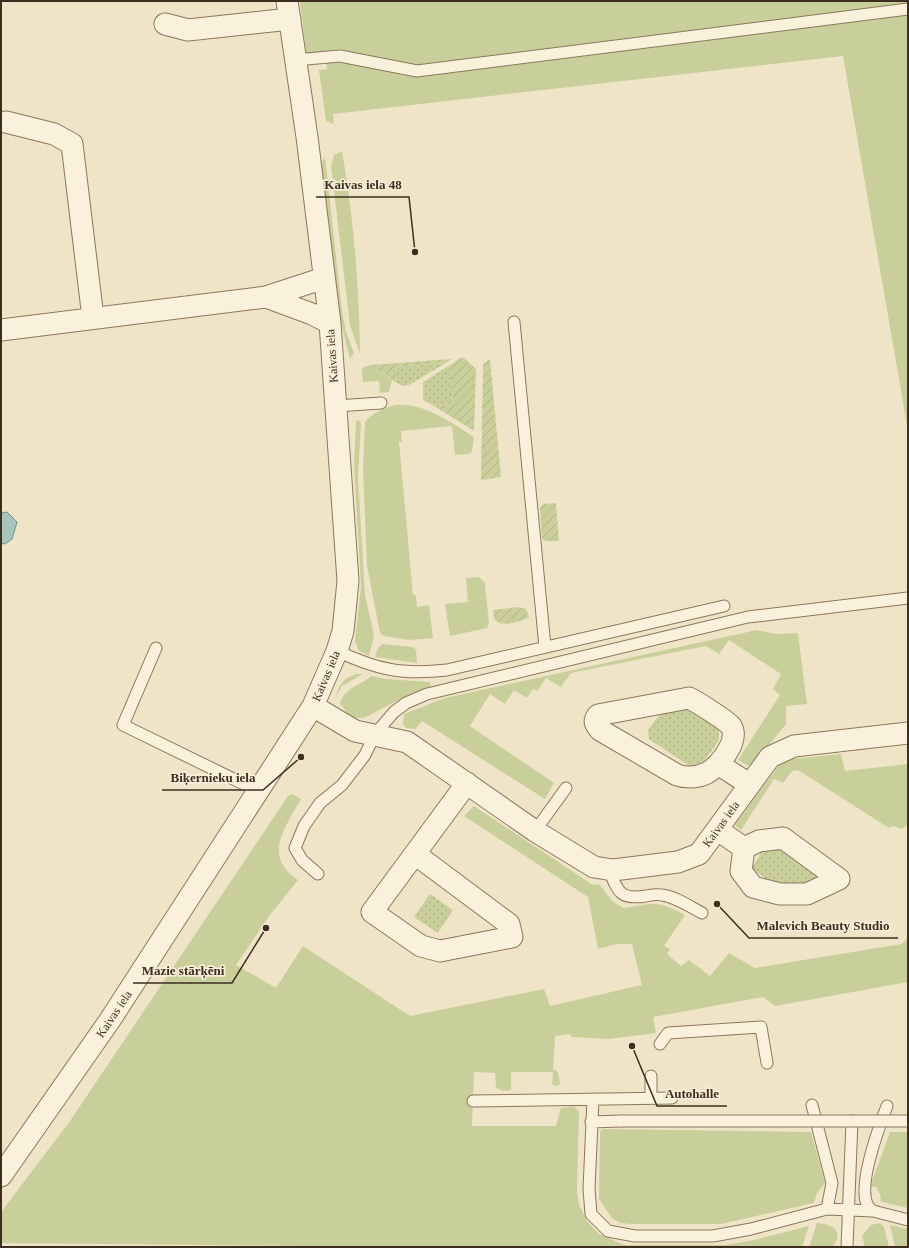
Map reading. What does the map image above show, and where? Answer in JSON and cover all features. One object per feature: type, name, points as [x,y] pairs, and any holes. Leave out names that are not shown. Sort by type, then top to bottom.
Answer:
[{"type":"street","name":"Kaivas iela","points":[[1,1175],[110,1020],[313,706],[337,651],[343,631],[348,581],[330,323],[307,137],[288,10]]},
{"type":"street","points":[[165,24],[188,30],[288,10]]},
{"type":"street","points":[[6,122],[54,134],[72,144],[93,318]]},
{"type":"street","points":[[1,330],[266,297],[324,278]]},
{"type":"street","points":[[266,297],[312,314],[330,323]]},
{"type":"street","points":[[689,698],[696,701],[730,726],[733,734],[732,743],[718,764],[708,772],[696,777],[686,778],[677,775],[600,730],[595,724],[595,718],[598,714],[689,698]]},
{"type":"street","name":"Kaivas iela","points":[[313,706],[355,731],[375,734],[407,742],[535,831],[594,867],[610,870],[678,862],[699,854],[770,757],[794,746],[908,733]]},
{"type":"street","points":[[718,764],[749,784]]},
{"type":"street","points":[[415,854],[509,924],[512,936],[440,951],[421,946],[372,912],[467,783]]},
{"type":"street","points":[[718,830],[744,848]]},
{"type":"lane","points":[[295,60],[340,56],[417,71],[908,9]]},
{"type":"lane","points":[[514,322],[545,647]]},
{"type":"lane","points":[[336,406],[381,403]]},
{"type":"lane","points":[[318,874],[302,860],[295,848],[304,826],[320,803],[342,785],[364,755],[375,734],[394,712],[406,703],[427,694],[748,617],[908,598]]},
{"type":"lane","points":[[337,651],[378,668],[426,672],[447,670],[724,606]]},
{"type":"lane","points":[[156,648],[123,725],[258,791]]},
{"type":"lane","points":[[535,831],[566,788]]},
{"type":"lane","points":[[610,870],[616,886],[623,896],[632,898],[659,894],[671,896],[702,913]]},
{"type":"lane","points":[[660,1044],[668,1033],[761,1027],[767,1063]]},
{"type":"lane","points":[[651,1076],[651,1098]]},
{"type":"lane","points":[[473,1101],[672,1098]]},
{"type":"lane","points":[[592,1100],[589,1189],[591,1214],[608,1231],[635,1236],[713,1236],[751,1229],[827,1209],[873,1211],[908,1220]]},
{"type":"lane","points":[[812,1105],[832,1183],[827,1209]]},
{"type":"lane","points":[[873,1211],[867,1205],[864,1184],[876,1134],[887,1106]]},
{"type":"lane","points":[[847,1247],[852,1121]]},
{"type":"lane","points":[[591,1122],[908,1121]]},
{"type":"green space","points":[[300,1],[908,1],[908,431],[843,56],[333,114],[334,124],[326,121],[319,70],[327,69],[325,52],[306,53]]},
{"type":"green space","points":[[342,151],[350,201],[355,252],[360,354],[350,325],[331,166],[334,155]]},
{"type":"green space","points":[[325,157],[342,311],[346,332],[354,353],[350,359],[339,312],[332,265],[322,170],[322,162]]},
{"type":"green space","points":[[460,358],[464,358],[476,369],[474,431],[434,406],[453,405],[450,365]]},
{"type":"green space","points":[[451,359],[446,363],[395,367],[397,383],[370,365]]},
{"type":"green space","points":[[490,359],[501,477],[481,480],[483,364]]},
{"type":"green space","points":[[446,363],[409,385],[403,386],[397,383],[395,367]]},
{"type":"green space","points":[[370,365],[392,380],[389,392],[380,393],[379,381],[363,382],[362,368]]},
{"type":"green space","points":[[450,365],[453,405],[434,406],[423,400],[423,382]]},
{"type":"green space","points":[[395,405],[406,405],[427,410],[474,437],[472,452],[468,454],[455,455],[452,426],[401,431],[402,442],[399,442],[413,595],[416,595],[417,607],[429,605],[433,638],[409,640],[384,636],[380,633],[367,566],[363,471],[365,422],[378,411]]},
{"type":"green space","points":[[356,420],[360,421],[361,424],[358,476],[365,595],[374,635],[369,656],[359,651],[355,641],[361,586],[354,466]]},
{"type":"green space","points":[[556,503],[559,541],[544,541],[542,538],[540,508],[543,504]]},
{"type":"green space","points":[[479,577],[485,583],[489,623],[487,628],[450,636],[445,604],[468,602],[466,578]]},
{"type":"green space","points":[[519,607],[526,609],[529,618],[506,624],[497,622],[494,619],[493,610]]},
{"type":"green space","points":[[757,630],[776,634],[798,633],[807,704],[786,706],[786,724],[751,767],[738,760],[780,695],[773,689],[781,674],[729,640],[719,654],[706,646],[571,673],[561,687],[546,678],[537,691],[533,689],[527,698],[514,690],[505,704],[490,694],[470,726],[554,783],[545,799],[422,721],[415,729],[406,728],[403,724],[404,714],[445,698]]},
{"type":"green space","points":[[382,644],[413,647],[416,650],[417,663],[375,657],[377,650]]},
{"type":"green space","points":[[356,674],[363,674],[342,686],[336,697],[342,682]]},
{"type":"green space","points":[[371,676],[386,679],[430,682],[431,689],[412,693],[364,718],[352,718],[340,704],[342,698],[352,688]]},
{"type":"green space","points":[[679,705],[719,728],[719,740],[701,766],[691,767],[649,739],[648,730],[666,706]]},
{"type":"green space","points":[[841,754],[845,771],[908,764],[908,824],[902,829],[893,826],[889,828],[798,770],[792,771],[783,783],[774,779],[741,830],[735,825],[783,760]]},
{"type":"green space","points":[[292,794],[301,799],[284,831],[280,841],[279,851],[281,861],[287,871],[298,880],[270,915],[236,965],[276,988],[303,946],[410,1016],[544,989],[550,1006],[642,985],[632,944],[617,944],[598,949],[588,897],[464,816],[474,806],[593,885],[599,884],[612,901],[624,908],[656,904],[676,910],[685,915],[664,946],[670,949],[667,954],[681,966],[689,960],[710,976],[729,953],[755,968],[902,944],[908,937],[908,982],[775,1006],[763,997],[653,1017],[656,1033],[609,1039],[572,1037],[570,1034],[555,1036],[553,1069],[558,1072],[560,1083],[558,1086],[552,1085],[553,1072],[511,1072],[511,1090],[503,1091],[496,1088],[495,1073],[474,1072],[472,1126],[556,1126],[561,1108],[574,1106],[579,1112],[577,1191],[579,1205],[587,1221],[599,1234],[624,1245],[725,1245],[754,1240],[809,1226],[802,1247],[400,1247],[1,1243],[1,1212],[70,1121],[288,796]]},
{"type":"green space","points":[[778,847],[819,871],[814,881],[777,888],[752,868],[762,851]]},
{"type":"green space","points":[[430,894],[453,910],[438,933],[414,917]]},
{"type":"green space","points":[[602,1129],[811,1132],[825,1183],[817,1193],[814,1203],[721,1224],[620,1223],[612,1218],[599,1199],[600,1132]]},
{"type":"green space","points":[[890,1132],[908,1132],[908,1208],[881,1202],[880,1194],[876,1187],[870,1187]]},
{"type":"green space","points":[[817,1223],[828,1225],[837,1232],[838,1236],[833,1247],[809,1247]]},
{"type":"green space","points":[[880,1223],[884,1227],[889,1247],[865,1247],[862,1236],[871,1225]]},
{"type":"green space","points":[[890,1225],[908,1229],[908,1247],[895,1247]]},
{"type":"water","points":[[7,512],[17,522],[12,539],[5,544],[1,543],[1,513]]},
{"type":"place","name":"Kaivas iela 48","points":[[415,252]]},
{"type":"place","name":"Biķernieku iela","points":[[301,757]]},
{"type":"place","name":"Malevich Beauty Studio","points":[[717,904]]},
{"type":"place","name":"Mazie stārķēni","points":[[266,928]]},
{"type":"place","name":"Autohalle","points":[[632,1046]]}]
